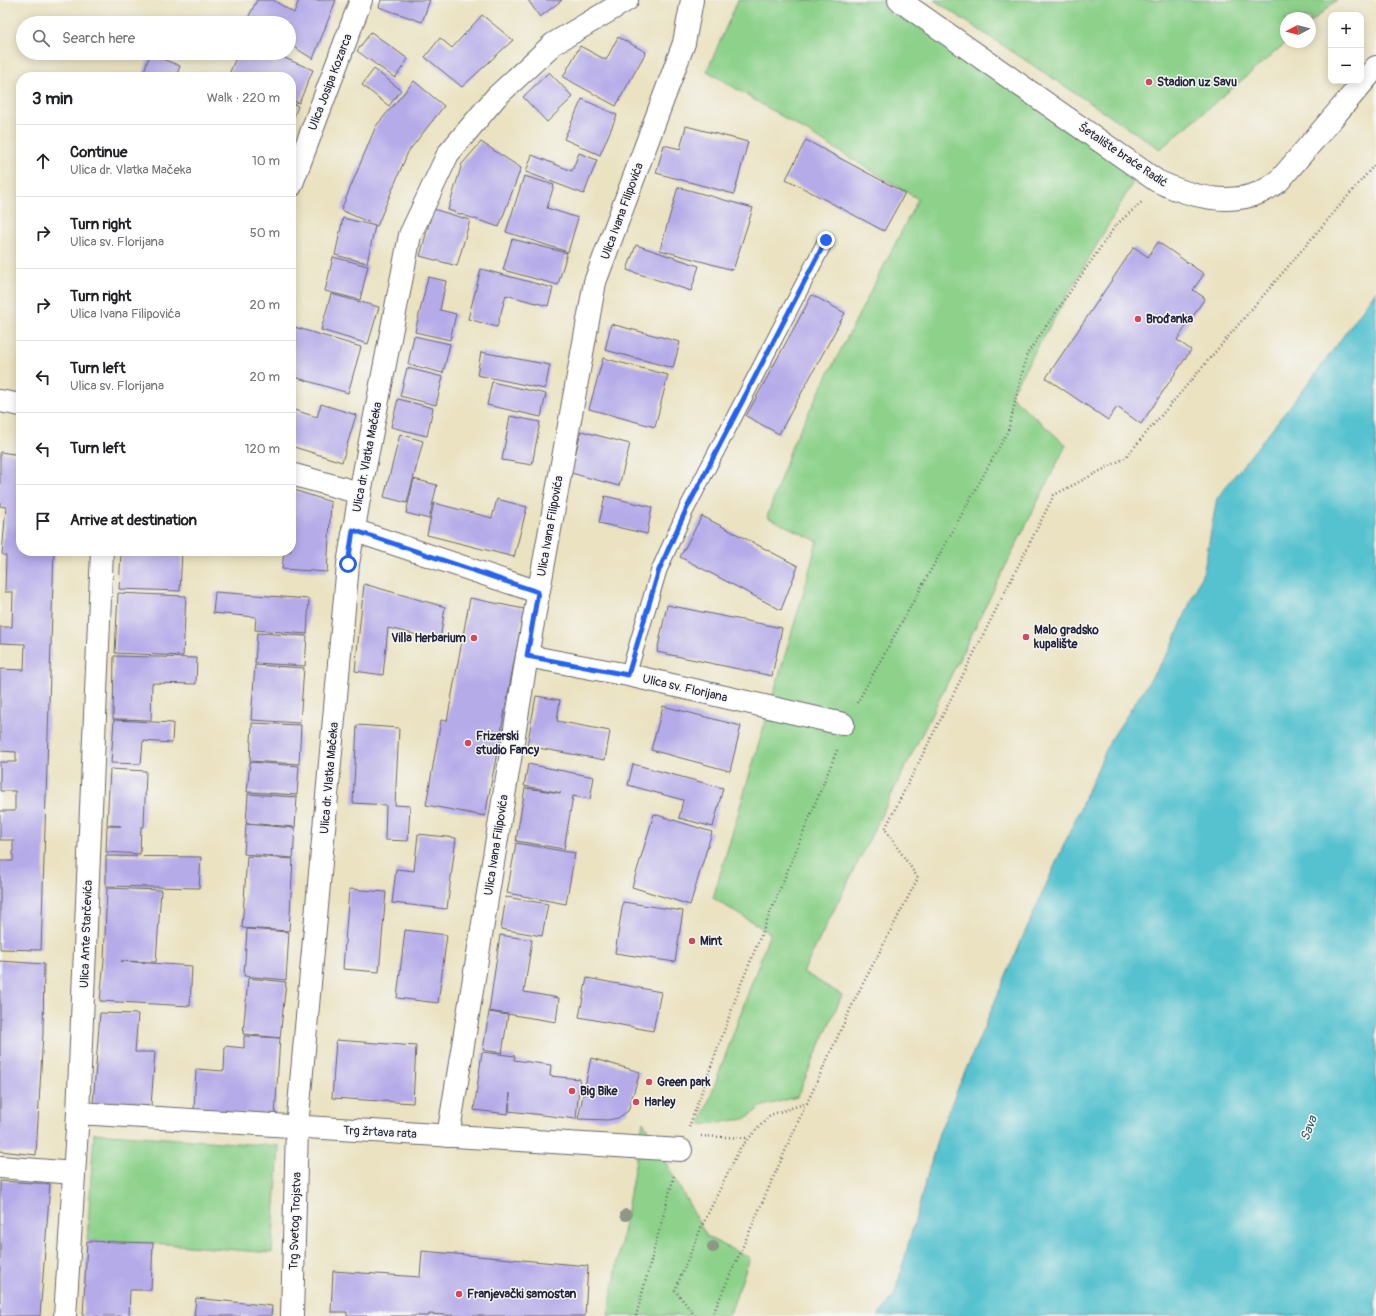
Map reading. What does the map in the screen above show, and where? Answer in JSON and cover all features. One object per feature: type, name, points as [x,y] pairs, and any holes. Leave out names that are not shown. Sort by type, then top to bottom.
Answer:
[{"type":"street","name":"Ulica Josipa Kozarca","points":[[296,173],[361,0]]},
{"type":"street","name":"Ulica dr. Vlatka Mačeka","points":[[297,1126],[348,564],[353,530],[410,236],[448,154],[496,97],[553,44],[627,0]]},
{"type":"street","name":"Ulica Ivana Filipovića","points":[[448,1136],[538,592],[595,282],[684,42],[692,0]]},
{"type":"street","name":"Šetalište braće Radić","points":[[899,0],[1157,181],[1178,190],[1212,198],[1234,198],[1259,193],[1278,182],[1376,67]]},
{"type":"street","points":[[0,401],[16,404]]},
{"type":"street","points":[[296,475],[360,493]]},
{"type":"street","points":[[353,530],[538,592]]},
{"type":"street","name":"Ulica Ante Starčevića","points":[[65,1316],[78,1113],[102,556]]},
{"type":"street","name":"Ulica sv. Florijana","points":[[527,656],[628,675],[843,724]]},
{"type":"street","name":"Trg žrtava rata","points":[[78,1113],[448,1136],[688,1143]]},
{"type":"street","name":"Trg Svetog Trojstva","points":[[292,1316],[297,1126]]},
{"type":"street","points":[[0,1167],[74,1173]]},
{"type":"lane","points":[[628,675],[659,570],[686,510],[826,240]]},
{"type":"path","points":[[712,1316],[855,999],[918,878],[885,829],[1054,495],[1125,458],[1376,163]]},
{"type":"path","points":[[696,1316],[675,1290],[702,1226],[740,1148],[770,1115],[807,1103]]},
{"type":"path","points":[[688,1143],[748,1138]]},
{"type":"green space","points":[[738,0],[885,0],[1140,170],[1010,395],[1066,445],[803,972],[842,995],[797,1097],[763,1106],[745,1119],[700,1125],[770,933],[713,898],[804,591],[817,541],[767,517],[793,443],[918,199],[707,71]]},
{"type":"green space","name":"Stadion uz Savu","points":[[934,0],[1337,0],[1316,18],[1316,12],[1280,12],[1280,48],[1160,149]]},
{"type":"green space","points":[[643,1121],[707,1237],[750,1258],[729,1316],[608,1316]]},
{"type":"green space","points":[[94,1133],[279,1146],[272,1253],[153,1243],[87,1241]]},
{"type":"water","name":"Sava","points":[[1376,291],[1376,1316],[878,1316],[894,1296],[939,1133],[1010,966],[1110,741],[1171,648],[1204,570],[1217,498],[1317,372]]},
{"type":"building","points":[[257,0],[273,0],[294,13],[299,0],[336,0],[313,59],[296,48],[296,16],[249,16]]},
{"type":"building","points":[[381,0],[430,0],[422,22],[379,7]]},
{"type":"building","points":[[528,0],[562,0],[540,17]]},
{"type":"building","points":[[482,15],[513,40],[462,87],[425,57],[440,38],[452,48]]},
{"type":"building","points":[[371,32],[408,59],[395,78],[357,51]]},
{"type":"building","points":[[618,37],[646,52],[616,106],[563,77],[580,46],[606,60]]},
{"type":"building","points":[[148,60],[165,60],[180,66],[178,72],[144,72]]},
{"type":"building","points":[[235,60],[289,60],[313,70],[299,103],[296,102],[296,72],[230,72]]},
{"type":"building","points":[[374,69],[401,90],[389,106],[362,85]]},
{"type":"building","points":[[549,72],[573,97],[547,122],[523,97]]},
{"type":"building","points":[[414,81],[444,106],[408,152],[377,226],[341,210],[376,126]]},
{"type":"building","points":[[582,99],[617,115],[600,155],[564,139]]},
{"type":"building","points":[[686,126],[748,142],[734,194],[656,173],[664,145],[680,149]]},
{"type":"building","points":[[806,140],[905,193],[884,231],[786,179]]},
{"type":"building","points":[[481,142],[521,168],[499,227],[448,210],[462,164]]},
{"type":"building","points":[[579,153],[597,160],[584,194],[526,172],[532,155],[572,171]]},
{"type":"building","points":[[524,176],[554,185],[547,208],[578,218],[568,252],[506,232]]},
{"type":"building","points":[[678,187],[753,208],[733,270],[660,250]]},
{"type":"building","points":[[433,209],[470,220],[457,266],[420,256]]},
{"type":"building","points":[[343,218],[375,226],[367,263],[335,255]]},
{"type":"building","points":[[512,239],[567,253],[558,285],[503,270]]},
{"type":"building","name":"Brođanka","points":[[1158,242],[1204,274],[1193,290],[1205,298],[1177,340],[1191,350],[1141,424],[1117,407],[1108,420],[1046,378],[1134,247],[1148,257]]},
{"type":"building","points":[[636,245],[699,266],[691,291],[627,270]]},
{"type":"building","points":[[333,257],[368,266],[360,300],[325,291]]},
{"type":"building","points":[[481,269],[553,288],[548,306],[506,295],[497,327],[468,319]]},
{"type":"building","points":[[428,277],[446,281],[440,310],[456,314],[450,340],[415,332]]},
{"type":"building","points":[[331,294],[379,307],[368,344],[321,330]]},
{"type":"building","points":[[812,295],[845,313],[779,434],[746,416]]},
{"type":"building","points":[[611,324],[680,342],[673,368],[605,350]]},
{"type":"building","points":[[296,328],[361,347],[348,393],[296,377]]},
{"type":"building","points":[[414,336],[450,344],[443,373],[408,364]]},
{"type":"building","points":[[481,352],[550,365],[545,389],[477,375]]},
{"type":"building","points":[[603,358],[668,375],[655,427],[589,409]]},
{"type":"building","points":[[407,368],[443,377],[436,405],[400,396]]},
{"type":"building","points":[[492,382],[546,394],[541,417],[487,405]]},
{"type":"building","points":[[398,399],[433,408],[427,436],[391,427]]},
{"type":"building","points":[[321,404],[356,415],[342,462],[296,448],[296,411],[317,417]]},
{"type":"building","points":[[510,416],[540,422],[532,465],[502,460]]},
{"type":"building","points":[[581,431],[630,444],[619,486],[571,473]]},
{"type":"building","points":[[400,434],[423,441],[407,503],[384,497]]},
{"type":"building","points":[[0,452],[16,454],[16,556],[54,556],[41,950],[0,949],[0,861],[13,861],[13,840],[0,840],[0,811],[15,811],[15,791],[0,791],[0,762],[16,762],[16,752],[0,751],[0,669],[24,670],[25,644],[0,643],[0,627],[12,627],[13,592],[5,592],[6,556],[2,554],[6,507],[0,506]]},
{"type":"building","points":[[414,479],[437,485],[429,519],[406,513]]},
{"type":"building","points":[[296,491],[331,502],[327,572],[282,569],[283,556],[296,556]]},
{"type":"building","points":[[605,496],[652,507],[647,534],[599,523]]},
{"type":"building","points":[[497,499],[527,507],[514,557],[427,535],[434,503],[492,518]]},
{"type":"building","points":[[702,516],[798,566],[781,610],[680,557]]},
{"type":"building","points":[[121,556],[182,556],[180,591],[119,589]]},
{"type":"building","points":[[364,584],[445,607],[440,640],[388,628],[383,675],[355,671]]},
{"type":"building","points":[[215,592],[309,599],[307,634],[255,630],[256,617],[213,613]]},
{"type":"building","points":[[118,593],[186,596],[183,656],[115,653]]},
{"type":"building","points":[[470,598],[524,609],[485,816],[426,805],[441,720],[447,721]]},
{"type":"building","points":[[667,605],[782,628],[772,676],[657,652]]},
{"type":"building","points":[[257,633],[307,636],[305,666],[255,663]]},
{"type":"building","points":[[114,656],[197,658],[196,684],[152,683],[151,720],[113,719]]},
{"type":"building","points":[[255,665],[304,668],[300,723],[251,720]]},
{"type":"building","points":[[536,696],[560,700],[557,721],[610,731],[605,760],[527,746]]},
{"type":"building","points":[[663,706],[741,726],[730,771],[651,750]]},
{"type":"building","points":[[114,720],[173,723],[172,743],[143,741],[141,764],[111,763]]},
{"type":"building","points":[[252,723],[301,725],[299,764],[250,761]]},
{"type":"building","points":[[357,725],[399,728],[395,805],[410,806],[408,841],[385,840],[386,805],[353,803]]},
{"type":"building","points":[[250,762],[299,766],[297,795],[247,792]]},
{"type":"building","points":[[528,764],[594,777],[590,799],[573,796],[564,849],[516,841],[525,788],[561,793],[524,786]]},
{"type":"building","points":[[633,764],[723,788],[713,827],[679,818],[683,800],[628,785]]},
{"type":"building","points":[[110,769],[146,771],[144,827],[141,827],[140,854],[106,852],[107,826],[121,826],[107,825]]},
{"type":"building","points":[[248,794],[297,797],[295,827],[246,823]]},
{"type":"building","points":[[654,814],[712,832],[690,905],[632,887]]},
{"type":"building","points":[[246,824],[295,828],[293,858],[244,854]]},
{"type":"building","points":[[418,834],[456,838],[447,909],[392,903],[396,869],[414,871]]},
{"type":"building","points":[[516,843],[575,853],[566,904],[507,893]]},
{"type":"building","points":[[106,856],[201,857],[199,888],[106,886]]},
{"type":"building","points":[[247,856],[293,859],[289,931],[242,928]]},
{"type":"building","points":[[107,888],[161,890],[156,962],[121,961],[192,966],[190,1006],[100,1001],[104,960]]},
{"type":"building","points":[[349,889],[386,892],[379,972],[343,969]]},
{"type":"building","points":[[506,897],[548,904],[542,936],[501,929]]},
{"type":"building","points":[[623,902],[683,911],[675,962],[615,953]]},
{"type":"building","points":[[247,929],[289,932],[286,980],[244,976]]},
{"type":"building","points":[[405,930],[447,935],[438,1003],[397,998]]},
{"type":"building","points":[[500,935],[532,940],[524,992],[559,998],[556,1022],[489,1011]]},
{"type":"building","points":[[0,961],[44,964],[43,1034],[36,1155],[0,1151]]},
{"type":"building","points":[[248,978],[286,982],[280,1038],[243,1034]]},
{"type":"building","points":[[587,978],[661,992],[653,1031],[579,1017]]},
{"type":"building","points":[[489,1012],[508,1015],[502,1053],[483,1050]]},
{"type":"building","points":[[100,1013],[138,1014],[135,1052],[155,1052],[151,1106],[93,1104]]},
{"type":"building","points":[[244,1036],[280,1038],[275,1116],[194,1110],[196,1069],[224,1071],[225,1046],[244,1048]]},
{"type":"building","points":[[336,1040],[416,1046],[413,1103],[332,1098]]},
{"type":"building","points":[[482,1052],[515,1056],[514,1060],[551,1065],[550,1076],[580,1079],[576,1119],[509,1111],[510,1093],[508,1114],[474,1110]]},
{"type":"building","points":[[591,1058],[640,1072],[628,1111],[618,1118],[608,1120],[578,1119]]},
{"type":"building","points":[[0,1181],[50,1184],[40,1316],[0,1316]]},
{"type":"building","points":[[87,1241],[153,1243],[151,1290],[130,1290],[129,1316],[83,1316]]},
{"type":"building","name":"Franjevački samostan","points":[[422,1251],[588,1266],[585,1316],[464,1316],[429,1314],[429,1316],[347,1316],[347,1312],[331,1312],[333,1271],[420,1277]]},
{"type":"building","points":[[196,1298],[272,1306],[271,1316],[194,1316]]},
{"type":"place","name":"Stadion uz Savu","points":[[1149,82]]},
{"type":"place","name":"Brođanka","points":[[1138,319]]},
{"type":"place","name":"Malo gradsko kupalište","points":[[1026,637]]},
{"type":"place","name":"Villa Herbarium","points":[[474,638]]},
{"type":"place","name":"Frizerski studio Fancy","points":[[468,743]]},
{"type":"place","name":"Mint","points":[[692,941]]},
{"type":"place","name":"Green park","points":[[649,1082]]},
{"type":"place","name":"Big Bike","points":[[572,1091]]},
{"type":"place","name":"Harley","points":[[636,1102]]},
{"type":"place","name":"Franjevački samostan","points":[[459,1294]]},
{"type":"route","points":[[348,564],[353,530],[538,592],[527,656],[628,675],[659,570],[686,510],[826,240]]}]
